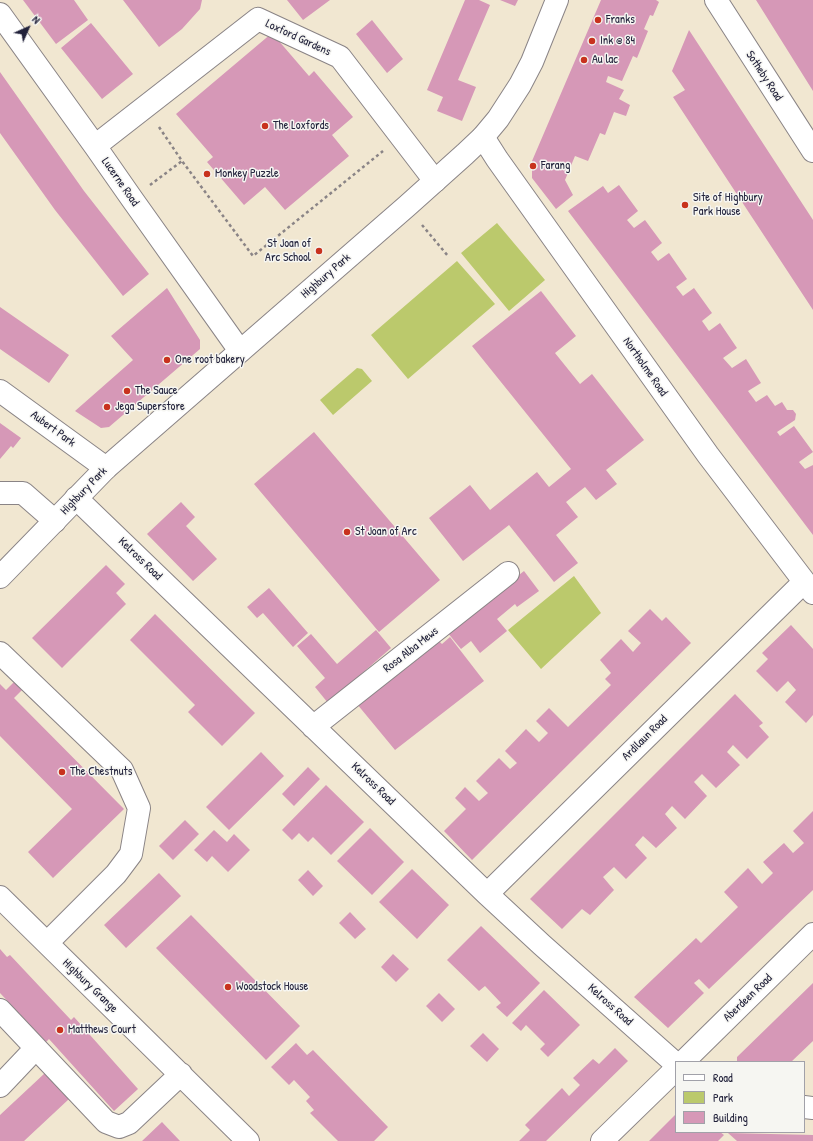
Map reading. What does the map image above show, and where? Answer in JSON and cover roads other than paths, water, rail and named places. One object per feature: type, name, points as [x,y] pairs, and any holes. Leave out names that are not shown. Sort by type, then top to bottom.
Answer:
[{"type":"street","name":"Highbury Park","points":[[0,577],[106,468],[407,206],[482,137],[498,119],[520,84],[532,62],[557,0]]},
{"type":"street","name":"Sotheby Road","points":[[716,0],[813,151]]},
{"type":"street","name":"Lucerne Road","points":[[0,14],[240,351]]},
{"type":"street","name":"Loxford Gardens","points":[[95,146],[258,19],[340,57],[435,181]]},
{"type":"street","name":"Northolme Road","points":[[482,137],[708,455],[808,587]]},
{"type":"street","name":"Aubert Park","points":[[0,391],[106,468]]},
{"type":"street","name":"Highbury Park","points":[[0,493],[23,494],[55,521]]},
{"type":"street","name":"Kelross Road","points":[[76,498],[487,894],[675,1063]]},
{"type":"street","name":"Rosa Alba Mews","points":[[313,726],[508,572]]},
{"type":"street","name":"Ardilaun Road","points":[[487,894],[808,587]]},
{"type":"street","points":[[0,653],[122,770],[139,808],[131,854],[116,874],[46,943]]},
{"type":"street","name":"Highbury Grange","points":[[0,897],[248,1141]]},
{"type":"street","name":"Aberdeen Road","points":[[684,1061],[813,934]]},
{"type":"street","points":[[0,1010],[106,1122],[114,1134],[129,1123],[181,1074]]},
{"type":"street","points":[[0,1086],[36,1048]]},
{"type":"street","points":[[602,1141],[675,1070]]},
{"type":"place","name":"Franks","points":[[598,20]]},
{"type":"place","name":"Ink @ 84","points":[[592,41]]},
{"type":"place","name":"Au lac","points":[[584,60]]},
{"type":"place","name":"The Loxfords","points":[[265,126]]},
{"type":"place","name":"Farang","points":[[533,166]]},
{"type":"place","name":"Monkey Puzzle","points":[[207,174]]},
{"type":"place","name":"Site of Highbury Park House","points":[[685,205]]},
{"type":"place","name":"St Joan of Arc School","points":[[319,251]]},
{"type":"place","name":"One root bakery","points":[[167,360]]},
{"type":"place","name":"The Sauce","points":[[127,391]]},
{"type":"place","name":"Jega Superstore","points":[[107,407]]},
{"type":"place","name":"St Joan of Arc","points":[[347,532]]},
{"type":"place","name":"The Chestnuts","points":[[62,772]]},
{"type":"place","name":"Woodstock House","points":[[228,987]]},
{"type":"place","name":"Matthews Court","points":[[60,1030]]}]
